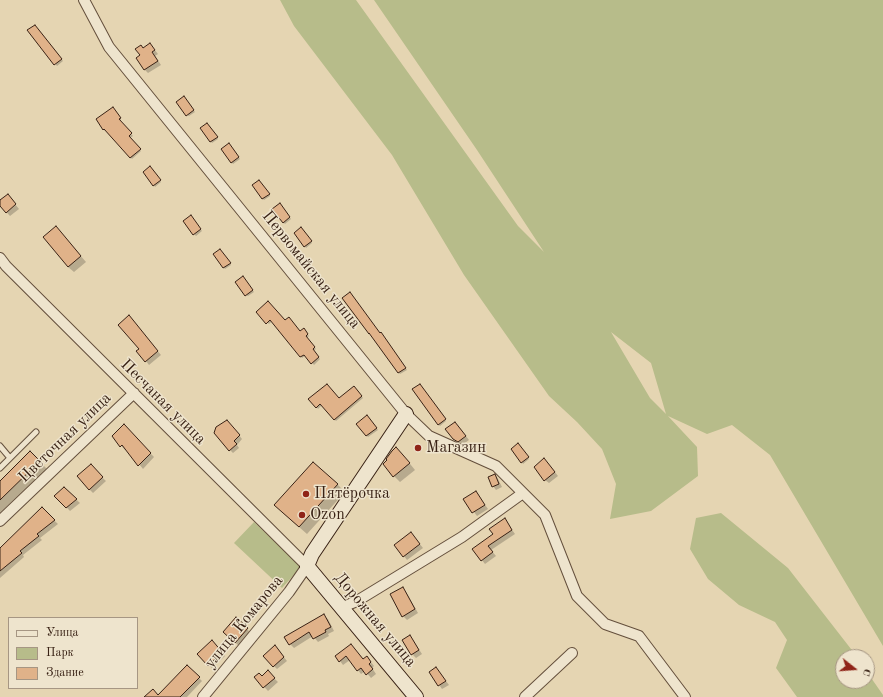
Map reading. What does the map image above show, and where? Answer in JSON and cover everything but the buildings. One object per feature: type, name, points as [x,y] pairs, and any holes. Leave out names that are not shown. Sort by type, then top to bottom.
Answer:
[{"type":"street","name":"Первомайская улица","points":[[84,0],[109,47],[406,414],[429,436],[496,466],[524,493],[545,515],[577,596],[605,624],[639,636],[685,697]]},
{"type":"street","name":"Песчаная улица","points":[[0,258],[6,266],[307,566]]},
{"type":"street","name":"Цветочная улица","points":[[0,521],[134,394]]},
{"type":"street","points":[[307,566],[312,554],[406,414]]},
{"type":"street","points":[[343,607],[357,602],[462,536],[524,493]]},
{"type":"street","name":"Дорожная улица","points":[[307,566],[343,607],[416,697]]},
{"type":"street","name":"улица Комарова","points":[[203,697],[289,592],[307,566]]},
{"type":"street","points":[[525,697],[572,653]]},
{"type":"lane","points":[[0,468],[36,432]]},
{"type":"lane","points":[[0,446],[10,458]]},
{"type":"green space","points":[[280,0],[356,0],[518,226],[544,252],[477,150],[374,0],[883,0],[883,646],[770,455],[732,425],[707,434],[668,416],[697,447],[698,476],[651,511],[610,519],[616,484],[602,449],[577,422],[549,396],[464,275],[392,155],[294,26]],"holes":[[[611,332],[651,363],[666,414],[650,398]]]},
{"type":"green space","points":[[721,513],[788,568],[851,649],[835,649],[835,689],[875,689],[875,684],[883,697],[797,697],[776,668],[787,640],[775,622],[739,605],[708,579],[690,549],[696,518]]},
{"type":"green space","points":[[254,522],[301,567],[282,588],[234,543]]},
{"type":"place","name":"Магазин","points":[[418,448]]},
{"type":"place","name":"Пятёрочка","points":[[306,494]]},
{"type":"place","name":"Ozon","points":[[302,515]]}]
